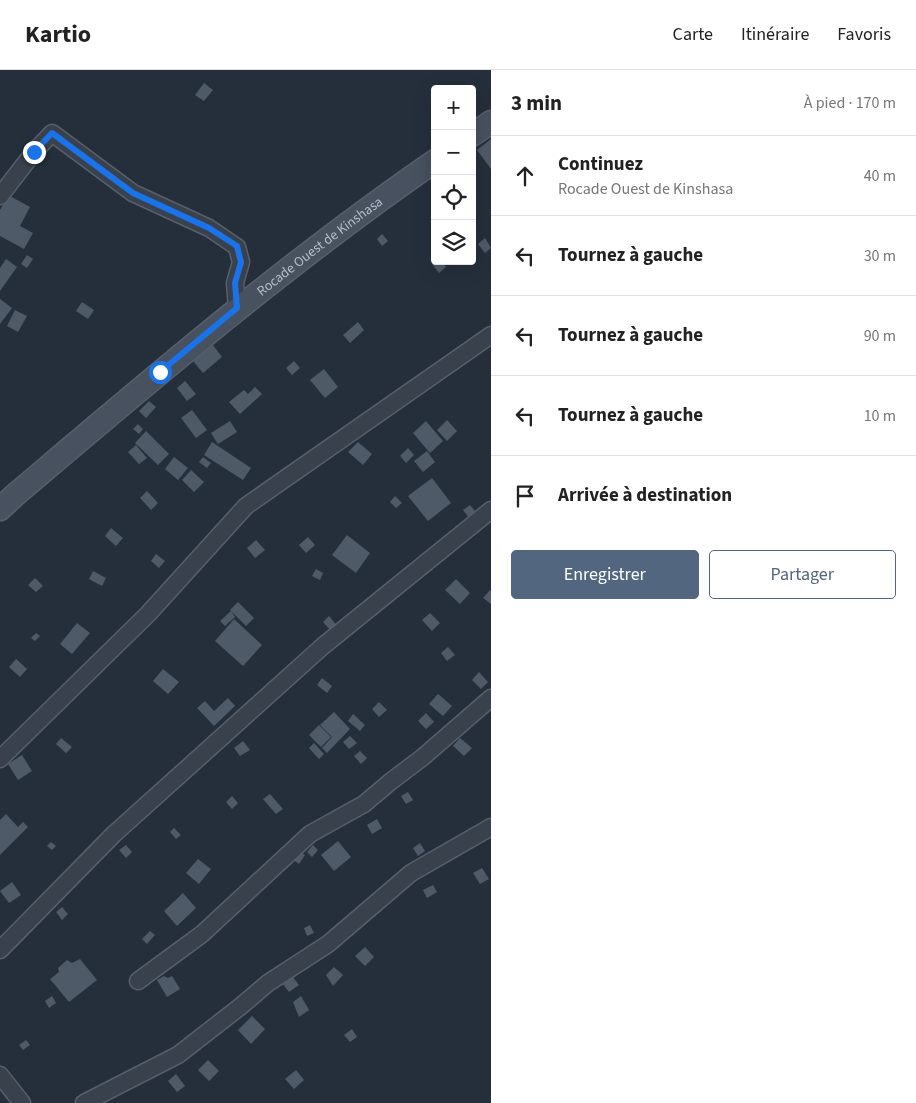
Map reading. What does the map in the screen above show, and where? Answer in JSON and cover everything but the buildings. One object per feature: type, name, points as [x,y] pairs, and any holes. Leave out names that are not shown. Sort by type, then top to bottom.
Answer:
[{"type":"main road","points":[[476,132],[491,122]]},
{"type":"main road","name":"Rocade Ouest de Kinshasa","points":[[0,509],[237,308],[324,241],[431,164]]},
{"type":"street","points":[[0,196],[34,152],[52,133],[133,193],[209,228],[237,246],[241,262],[235,283],[237,308]]},
{"type":"street","points":[[0,759],[148,614],[246,506],[491,334]]},
{"type":"street","points":[[0,950],[135,814],[323,646],[491,510]]},
{"type":"street","points":[[138,981],[202,934],[310,834],[364,804],[423,757],[491,698]]},
{"type":"street","points":[[84,1103],[178,1056],[268,983],[328,944],[411,873],[491,828]]},
{"type":"street","points":[[0,1074],[22,1103]]},
{"type":"route","points":[[34,152],[52,133],[133,193],[209,228],[237,246],[241,262],[235,283],[237,308],[160,372]]}]
